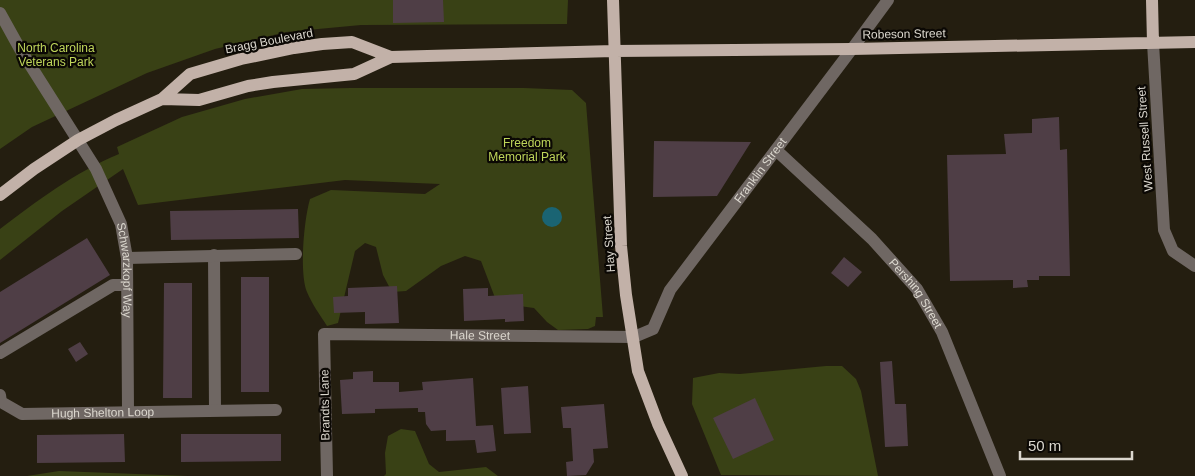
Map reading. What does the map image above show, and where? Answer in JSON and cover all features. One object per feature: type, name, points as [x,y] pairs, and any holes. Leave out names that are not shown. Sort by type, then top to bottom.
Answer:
[{"type":"main road","name":"Hay Street","points":[[613,0],[621,246],[626,295],[638,371],[658,424],[682,476]]},
{"type":"main road","name":"West Russell Street","points":[[1152,0],[1153,43]]},
{"type":"main road","name":"Bragg Boulevard","points":[[0,196],[34,169],[78,140],[162,99],[190,74],[242,59],[294,48],[352,42],[391,57],[614,51]]},
{"type":"main road","name":"Robeson Street","points":[[614,51],[852,49],[1195,42]]},
{"type":"main road","name":"Bragg Boulevard","points":[[162,99],[199,100],[248,86],[354,74],[391,57]]},
{"type":"street","name":"Franklin Street","points":[[634,337],[653,329],[670,290],[888,0]]},
{"type":"street","name":"Schwarzkopf Way","points":[[0,13],[20,49],[96,169],[121,224],[127,258],[128,411]]},
{"type":"street","name":"West Russell Street","points":[[1153,43],[1164,230],[1173,251],[1193,265]]},
{"type":"street","name":"Pershing Street","points":[[776,150],[872,239],[917,289],[942,332],[1000,476]]},
{"type":"street","points":[[127,258],[296,254]]},
{"type":"street","points":[[214,255],[214,410]]},
{"type":"street","points":[[0,353],[113,285],[127,285]]},
{"type":"street","name":"Hale Street","points":[[324,334],[634,337]]},
{"type":"street","name":"Brandts Lane","points":[[324,334],[327,476]]},
{"type":"street","name":"Hugh Shelton Loop","points":[[0,395],[2,402],[22,414],[276,410]]},
{"type":"green space","name":"North Carolina Veterans Park","points":[[0,0],[568,0],[567,24],[361,25],[286,32],[215,49],[147,73],[32,127],[0,149]]},
{"type":"green space","name":"Freedom Memorial Park","points":[[524,88],[572,90],[586,103],[603,317],[596,317],[595,326],[588,329],[558,330],[547,322],[534,308],[497,303],[481,261],[465,256],[441,266],[406,291],[392,292],[383,275],[376,247],[365,243],[355,251],[338,323],[327,326],[307,292],[303,272],[303,246],[310,199],[331,190],[425,194],[440,184],[345,180],[138,205],[123,169],[62,211],[0,260],[0,229],[72,178],[119,154],[117,147],[182,117],[245,99],[302,89]]},
{"type":"green space","points":[[842,366],[856,379],[861,391],[878,476],[721,475],[692,404],[693,378],[719,373],[740,374]]},
{"type":"green space","points":[[401,429],[415,431],[429,464],[439,472],[486,467],[498,476],[384,476],[386,474],[385,453],[388,436]]},
{"type":"green space","points":[[59,471],[188,476],[27,476]]},
{"type":"water","points":[[552,207],[559,210],[562,217],[559,224],[552,227],[545,224],[542,217],[545,210]]},
{"type":"building","points":[[393,0],[443,0],[444,22],[393,23]]},
{"type":"building","points":[[1059,117],[1060,150],[1067,149],[1070,276],[1039,276],[1039,280],[1027,280],[1028,287],[1013,288],[1013,280],[950,281],[947,155],[1006,154],[1004,134],[1032,133],[1032,119]]},
{"type":"building","points":[[654,141],[751,142],[717,196],[653,197]]},
{"type":"building","points":[[298,209],[299,238],[171,240],[170,211]]},
{"type":"building","points":[[87,238],[110,275],[0,343],[0,292]]},
{"type":"building","points":[[844,257],[862,272],[848,287],[831,273]]},
{"type":"building","points":[[241,277],[269,277],[269,392],[241,392]]},
{"type":"building","points":[[164,283],[192,283],[192,398],[163,398]]},
{"type":"building","points":[[397,286],[399,323],[365,324],[365,312],[334,313],[333,297],[348,296],[348,288]]},
{"type":"building","points":[[488,288],[488,296],[523,294],[524,321],[505,322],[505,319],[464,321],[463,289]]},
{"type":"building","points":[[80,342],[88,354],[76,362],[68,349]]},
{"type":"building","points":[[892,361],[895,404],[906,404],[908,446],[885,447],[880,362]]},
{"type":"building","points":[[373,371],[373,382],[399,382],[399,392],[423,390],[422,382],[473,378],[476,426],[493,425],[496,451],[477,453],[475,440],[446,441],[446,430],[431,431],[426,424],[425,412],[418,412],[418,408],[375,409],[375,413],[342,414],[340,380],[353,379],[353,372]]},
{"type":"building","points":[[528,386],[531,433],[504,434],[501,388]]},
{"type":"building","points":[[755,398],[774,440],[733,459],[713,418]]},
{"type":"building","points":[[604,404],[608,448],[593,449],[594,462],[586,475],[567,476],[566,462],[573,461],[571,428],[563,428],[561,407]]},
{"type":"building","points":[[124,434],[125,462],[37,463],[37,435]]},
{"type":"building","points":[[181,434],[281,434],[281,461],[181,462]]}]
